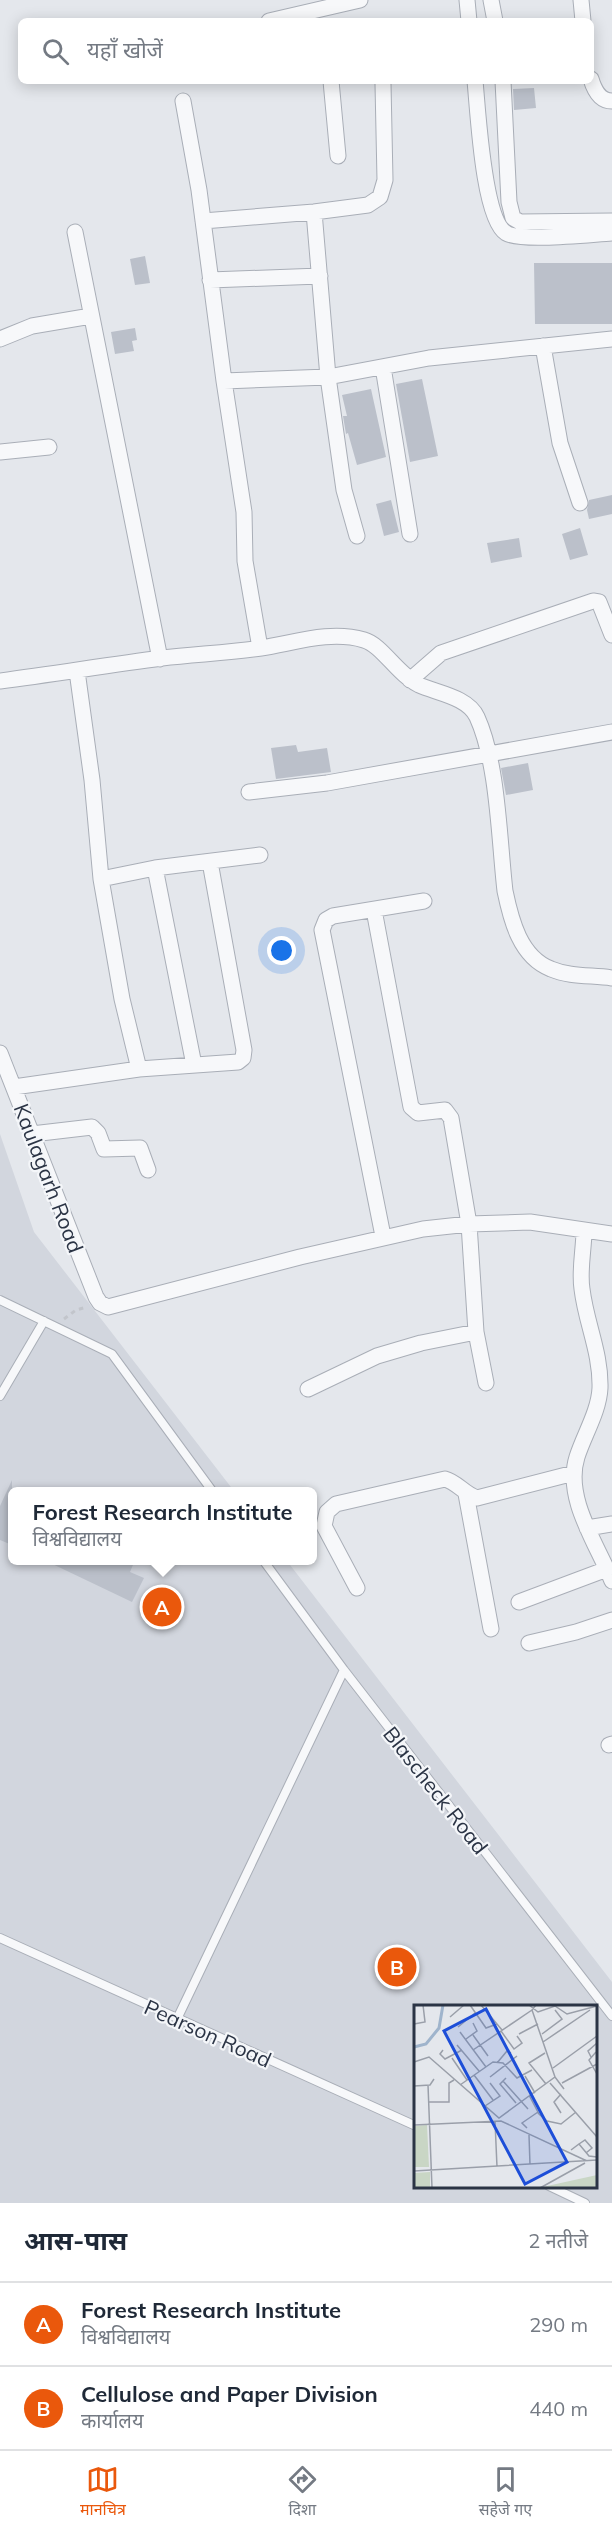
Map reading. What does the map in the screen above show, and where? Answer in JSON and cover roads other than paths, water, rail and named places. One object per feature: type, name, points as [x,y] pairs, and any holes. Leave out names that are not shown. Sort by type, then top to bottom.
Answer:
[{"type":"street","points":[[296,18],[324,15],[360,0]]},
{"type":"street","points":[[467,0],[469,18]]},
{"type":"street","points":[[491,0],[494,18]]},
{"type":"street","points":[[581,0],[583,18]]},
{"type":"street","points":[[331,84],[338,156]]},
{"type":"street","points":[[203,221],[368,205],[380,197],[385,180],[383,84]]},
{"type":"street","points":[[475,84],[487,187],[494,216],[505,233],[516,237],[536,237],[612,233]]},
{"type":"street","points":[[503,84],[509,202],[513,218],[520,222],[612,221]]},
{"type":"street","points":[[592,84],[594,90],[602,98],[612,100]]},
{"type":"street","points":[[183,101],[203,221],[244,512],[245,561],[260,648]]},
{"type":"street","points":[[314,212],[328,377],[344,490],[357,536]]},
{"type":"street","points":[[75,232],[160,659]]},
{"type":"street","points":[[210,280],[320,276]]},
{"type":"street","points":[[0,339],[32,326],[91,316]]},
{"type":"street","points":[[224,381],[328,377],[429,358],[612,339]]},
{"type":"street","points":[[543,346],[560,443],[580,503]]},
{"type":"street","points":[[383,367],[410,534]]},
{"type":"street","points":[[0,452],[49,447]]},
{"type":"street","points":[[410,680],[441,653],[593,601],[599,602],[603,607],[612,635]]},
{"type":"street","points":[[0,681],[260,648],[328,636],[367,640],[410,680],[452,697],[471,708],[477,716],[490,756],[509,912],[523,945],[540,964],[552,970],[612,978]]},
{"type":"street","points":[[78,671],[92,780],[100,879],[122,999],[139,1069]]},
{"type":"street","points":[[249,792],[327,783],[490,756],[612,732]]},
{"type":"street","points":[[100,879],[155,868],[260,855]]},
{"type":"street","points":[[14,1087],[139,1069],[238,1062],[243,1058],[210,862]]},
{"type":"street","points":[[155,868],[194,1065]]},
{"type":"street","points":[[424,901],[333,916],[324,924],[322,936],[383,1236],[469,1224],[530,1222],[612,1234]]},
{"type":"street","points":[[374,910],[411,1107],[418,1113],[444,1110],[449,1113],[469,1224],[476,1332],[486,1383]]},
{"type":"street","name":"Kaulagarh Road","points":[[0,1053],[96,1297],[100,1303],[108,1307],[383,1236]]},
{"type":"street","points":[[32,1134],[92,1127],[98,1133],[104,1149],[140,1148],[148,1170]]},
{"type":"street","points":[[519,1602],[610,1575],[587,1528],[576,1498],[574,1473],[576,1460],[600,1389],[597,1350],[582,1289],[584,1230]]},
{"type":"street","points":[[308,1389],[377,1356],[421,1343],[476,1332]]},
{"type":"street","points":[[357,1588],[324,1526],[327,1512],[336,1504],[445,1479],[452,1481],[466,1494],[477,1498],[574,1473]]},
{"type":"street","points":[[466,1494],[491,1629]]},
{"type":"street","points":[[587,1528],[612,1524]]},
{"type":"street","points":[[529,1643],[576,1632],[612,1620]]},
{"type":"lane","points":[[0,1300],[112,1354],[210,1487]]},
{"type":"lane","points":[[0,1396],[44,1321]]},
{"type":"lane","name":"Blascheck Road","points":[[267,1565],[344,1670],[612,2016]]},
{"type":"lane","points":[[177,2019],[344,1670]]},
{"type":"lane","name":"Pearson Road","points":[[0,1938],[414,2125]]},
{"type":"lane","points":[[551,2188],[585,2203]]},
{"type":"place","name":"Forest Research Institute","points":[[162,1607]]},
{"type":"place","name":"Cellulose and Paper Division","points":[[397,1967]]}]
